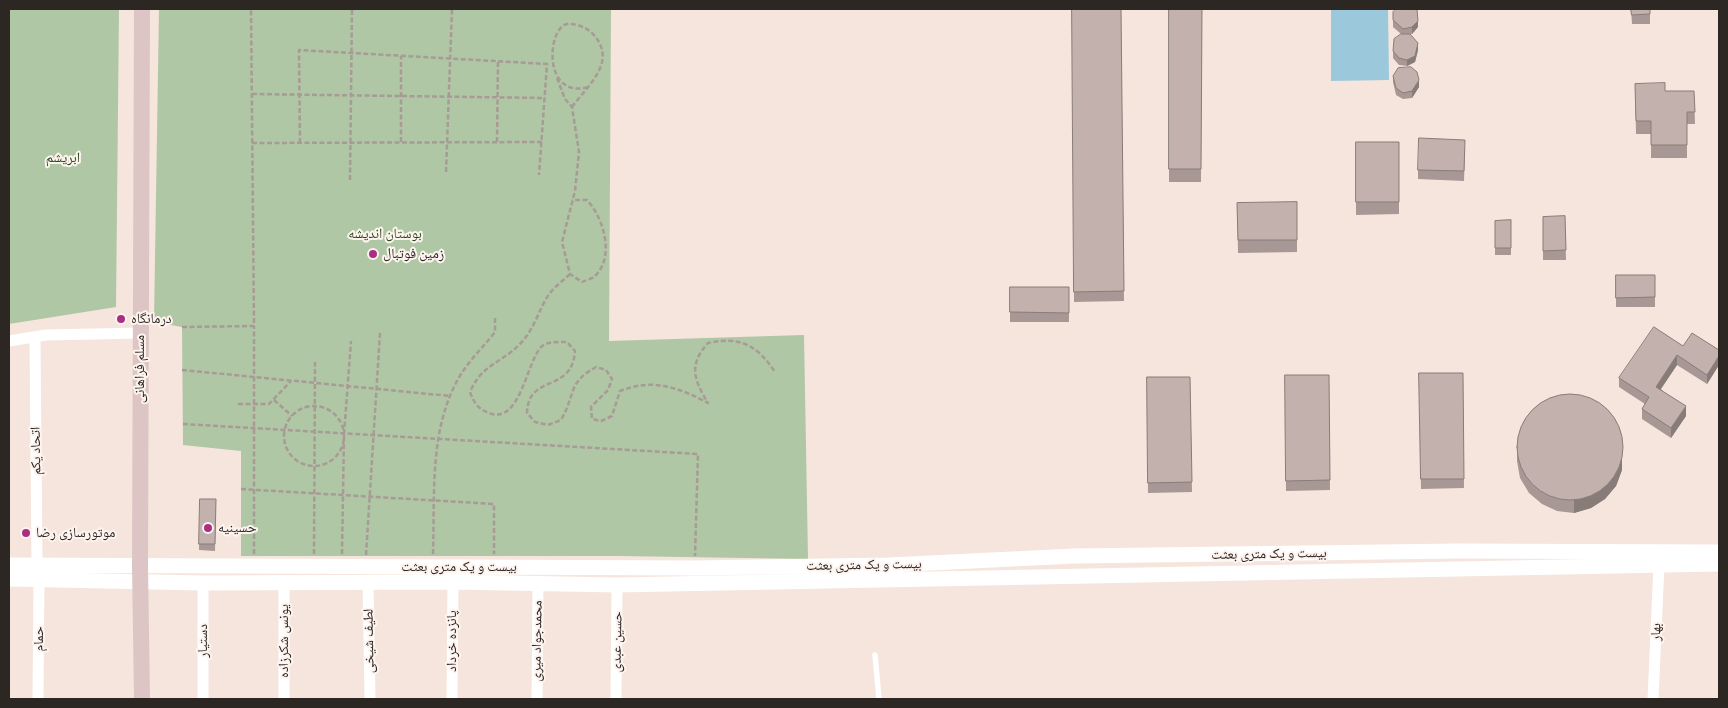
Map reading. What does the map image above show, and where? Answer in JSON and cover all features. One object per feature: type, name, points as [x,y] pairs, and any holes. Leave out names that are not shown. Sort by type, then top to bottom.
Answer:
[{"type":"main road","name":"مسلم فراهانی","points":[[142,9],[140,565],[142,699]]},
{"type":"street","points":[[9,341],[35,337],[141,333]]},
{"type":"street","name":"اتحاد یکم","points":[[35,337],[38,572]]},
{"type":"street","name":"بیست و یک متری بعثت","points":[[9,579],[38,572],[140,565],[694,568],[889,566],[1074,556],[1458,551],[1719,552]]},
{"type":"street","name":"بهار","points":[[1654,699],[1659,564]]},
{"type":"street","name":"بیست و یک متری بعثت","points":[[9,565],[38,572],[140,582],[453,582],[618,585],[1719,564]]},
{"type":"street","name":"حمام","points":[[38,572],[38,699]]},
{"type":"street","name":"یونس شکرزاده","points":[[284,582],[284,699]]},
{"type":"street","name":"لطیف شیخی","points":[[368,582],[370,699]]},
{"type":"street","name":"پانزده خرداد","points":[[452,699],[453,582]]},
{"type":"street","name":"دستیار","points":[[203,583],[203,699]]},
{"type":"street","name":"محمدجواد میری","points":[[536,699],[538,584]]},
{"type":"street","name":"حسین عبدی","points":[[616,699],[618,585]]},
{"type":"lane","points":[[874,655],[879,699]]},
{"type":"path","points":[[251,9],[254,556]]},
{"type":"path","points":[[350,180],[352,9]]},
{"type":"path","points":[[446,172],[452,9]]},
{"type":"path","points":[[572,107],[596,78],[602,64],[602,50],[598,40],[590,30],[579,25],[566,24],[559,29],[554,39],[553,63],[565,99],[572,107],[579,152],[572,200],[562,242],[570,274],[582,282],[595,276],[602,265],[604,251],[601,220],[587,200],[572,200]]},
{"type":"path","points":[[300,143],[299,50],[547,64],[539,174]]},
{"type":"path","points":[[401,56],[401,142]]},
{"type":"path","points":[[497,142],[498,61]]},
{"type":"path","points":[[557,78],[566,87],[577,90],[589,87]]},
{"type":"path","points":[[252,94],[545,98]]},
{"type":"path","points":[[252,143],[542,142]]},
{"type":"path","points":[[570,274],[553,288],[546,298],[536,323],[519,345],[486,367],[476,378],[470,392],[474,404],[482,411],[494,415],[506,412],[512,407],[520,399],[527,373],[534,358],[542,346],[553,342],[567,342],[575,351],[574,361],[569,372],[558,381],[534,391],[527,400],[527,413],[535,422],[548,425],[561,420],[571,400],[574,384],[596,366],[606,370],[612,379],[608,390],[591,407],[592,419],[601,421],[612,416],[620,391],[637,386],[662,384],[708,403],[696,380],[695,364],[699,353],[708,343],[729,340],[748,345],[765,356],[774,372]]},
{"type":"path","points":[[433,556],[437,440],[444,409],[471,358],[495,332],[495,316]]},
{"type":"path","points":[[182,327],[254,326]]},
{"type":"path","points":[[366,566],[380,333]]},
{"type":"path","points":[[342,556],[344,435],[352,341]]},
{"type":"path","points":[[314,556],[315,362]]},
{"type":"path","points":[[182,370],[450,396]]},
{"type":"path","points":[[238,404],[269,404],[292,380]]},
{"type":"path","points":[[274,400],[292,416]]},
{"type":"path","points":[[314,406],[331,412],[338,418],[344,435],[342,444],[332,460],[314,466],[305,465],[291,455],[286,448],[284,431],[292,416],[298,410],[314,406]]},
{"type":"path","points":[[183,424],[344,435],[698,454],[694,568]]},
{"type":"path","points":[[241,489],[494,504],[494,556]]},
{"type":"green space","name":"ابریشم","points":[[9,9],[119,9],[116,307],[9,324]]},
{"type":"green space","name":"بوستان اندیشه","points":[[159,9],[611,9],[609,341],[804,335],[808,559],[620,556],[241,556],[241,451],[183,445],[182,327],[154,322]]},
{"type":"water","points":[[1331,9],[1388,9],[1389,80],[1331,81]]},
{"type":"building","points":[[1072,9],[1121,9],[1124,291],[1074,292]]},
{"type":"building","points":[[1169,9],[1202,9],[1201,169],[1169,169]]},
{"type":"building","points":[[1396,9],[1417,9],[1418,21],[1412,27],[1403,29],[1393,20],[1393,12]]},
{"type":"building","points":[[1631,9],[1650,9],[1650,14],[1632,15]]},
{"type":"building","points":[[1401,34],[1410,34],[1418,43],[1415,56],[1407,60],[1399,58],[1393,51],[1394,39]]},
{"type":"building","points":[[1411,67],[1417,72],[1419,80],[1412,91],[1403,93],[1396,88],[1393,76],[1398,68]]},
{"type":"building","points":[[1665,83],[1665,91],[1694,91],[1695,112],[1687,112],[1687,145],[1651,145],[1651,121],[1636,121],[1635,84]]},
{"type":"building","points":[[1419,138],[1465,140],[1464,171],[1418,170]]},
{"type":"building","points":[[1356,142],[1399,142],[1399,202],[1356,202]]},
{"type":"building","points":[[1297,202],[1297,240],[1238,240],[1237,203]]},
{"type":"building","points":[[1565,216],[1566,250],[1543,251],[1543,217]]},
{"type":"building","points":[[1511,220],[1511,248],[1495,248],[1495,221]]},
{"type":"building","points":[[1616,275],[1655,275],[1655,297],[1616,298]]},
{"type":"building","points":[[1010,287],[1069,287],[1069,313],[1010,312]]},
{"type":"building","points":[[1654,327],[1683,346],[1692,333],[1719,350],[1719,356],[1707,375],[1677,355],[1656,387],[1686,406],[1671,428],[1642,409],[1649,397],[1619,378]]},
{"type":"building","points":[[1419,373],[1463,373],[1464,479],[1421,479]]},
{"type":"building","points":[[1285,375],[1329,375],[1330,480],[1286,481]]},
{"type":"building","points":[[1147,377],[1190,377],[1192,482],[1148,483]]},
{"type":"building","points":[[1570,394],[1590,398],[1607,410],[1619,427],[1623,447],[1619,467],[1607,484],[1590,496],[1570,500],[1550,496],[1533,484],[1521,467],[1517,447],[1521,427],[1533,410],[1550,398]]},
{"type":"building","name":"حسینیه","points":[[200,499],[216,499],[215,544],[199,544]]},
{"type":"place","name":"زمین فوتبال","points":[[373,254]]},
{"type":"place","name":"درمانگاه","points":[[121,319]]},
{"type":"place","name":"حسینیه","points":[[208,528]]},
{"type":"place","name":"موتورسازی رضا","points":[[26,533]]}]
